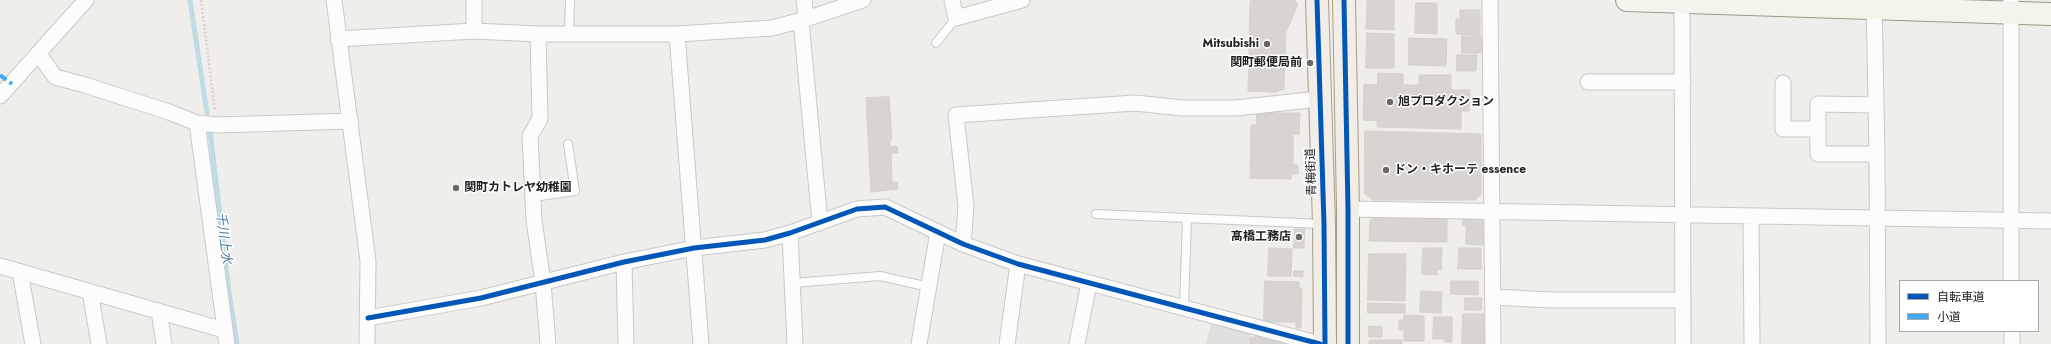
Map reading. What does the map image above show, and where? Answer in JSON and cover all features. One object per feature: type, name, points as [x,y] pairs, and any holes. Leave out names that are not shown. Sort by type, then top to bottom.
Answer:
[{"type":"main road","name":"青梅街道","points":[[1317,0],[1324,224],[1324,344]]},
{"type":"main road","points":[[1344,0],[1348,209],[1348,344]]},
{"type":"street","points":[[0,96],[86,0]]},
{"type":"street","points":[[334,0],[338,39],[351,121],[368,261],[367,344]]},
{"type":"street","points":[[474,0],[474,31]]},
{"type":"street","points":[[804,0],[804,20],[820,222]]},
{"type":"street","points":[[338,39],[474,31],[569,35],[677,34],[772,28],[804,20],[863,0]]},
{"type":"street","points":[[952,0],[956,18],[1022,0]]},
{"type":"street","points":[[1490,0],[1493,344]]},
{"type":"street","points":[[1627,0],[2011,6],[2051,14]]},
{"type":"street","points":[[1682,1],[1683,344]]},
{"type":"street","points":[[1874,3],[1877,154],[1878,344]]},
{"type":"street","points":[[2011,6],[2011,280]]},
{"type":"street","points":[[538,34],[540,119],[530,136],[534,220],[543,283],[548,344]]},
{"type":"street","points":[[677,34],[701,344]]},
{"type":"street","points":[[39,54],[55,77],[127,98],[197,123],[217,125],[351,121]]},
{"type":"street","points":[[1588,82],[1683,82]]},
{"type":"street","points":[[1783,83],[1783,129],[1818,129]]},
{"type":"street","points":[[963,244],[966,207],[956,115],[1135,103],[1183,108],[1236,108],[1320,99]]},
{"type":"street","points":[[1876,104],[1818,104],[1818,154],[1877,154]]},
{"type":"street","points":[[0,266],[159,311],[226,337],[197,123]]},
{"type":"street","points":[[368,318],[481,298],[624,262],[694,248],[765,240],[790,233],[857,209],[885,207],[963,244],[1018,264],[1320,344]]},
{"type":"street","points":[[1348,209],[2051,221]]},
{"type":"street","points":[[1751,216],[1752,344]]},
{"type":"street","points":[[919,344],[938,232]]},
{"type":"street","points":[[790,233],[795,344]]},
{"type":"street","points":[[624,262],[626,344]]},
{"type":"street","points":[[1007,344],[1018,264]]},
{"type":"street","points":[[20,272],[33,344]]},
{"type":"street","points":[[1077,344],[1089,283]]},
{"type":"street","points":[[90,292],[99,344]]},
{"type":"street","points":[[1493,297],[1551,300],[1683,300]]},
{"type":"street","points":[[159,311],[164,344]]},
{"type":"street","points":[[2012,332],[2012,344]]},
{"type":"lane","points":[[569,35],[570,0]]},
{"type":"lane","points":[[936,43],[956,18]]},
{"type":"lane","points":[[533,197],[575,192],[568,144]]},
{"type":"lane","points":[[1096,214],[1324,224]]},
{"type":"lane","points":[[1184,308],[1187,218]]},
{"type":"lane","points":[[792,283],[880,276],[929,287]]},
{"type":"path","points":[[201,0],[217,125]]},
{"type":"shaded area","points":[[1212,319],[1251,330],[1249,344],[1206,344]]},
{"type":"building","points":[[1252,0],[1294,0],[1298,4],[1286,32],[1284,89],[1275,92],[1248,91],[1250,2]]},
{"type":"building","points":[[1368,0],[1394,0],[1394,30],[1366,29]]},
{"type":"building","points":[[1416,3],[1437,3],[1437,34],[1415,33]]},
{"type":"building","points":[[1460,10],[1480,10],[1480,35],[1456,34],[1456,19],[1460,19]]},
{"type":"building","points":[[1367,33],[1394,34],[1394,68],[1366,68]]},
{"type":"building","points":[[1462,36],[1482,36],[1481,53],[1462,53]]},
{"type":"building","points":[[1409,38],[1447,39],[1446,66],[1409,65]]},
{"type":"building","points":[[1457,55],[1477,55],[1476,71],[1457,71]]},
{"type":"building","points":[[1378,73],[1403,74],[1403,85],[1419,85],[1419,75],[1451,75],[1451,90],[1470,90],[1469,111],[1461,111],[1461,129],[1377,127],[1377,121],[1363,120],[1364,84],[1377,85]]},
{"type":"building","points":[[889,97],[892,139],[890,140],[890,147],[897,146],[898,153],[891,153],[892,182],[897,182],[898,189],[871,192],[866,98]]},
{"type":"building","points":[[1257,113],[1300,113],[1299,135],[1293,134],[1293,165],[1298,165],[1298,174],[1291,174],[1291,179],[1250,178],[1251,125],[1256,125]]},
{"type":"building","points":[[1365,131],[1481,134],[1481,194],[1475,200],[1373,200],[1365,194]]},
{"type":"building","points":[[1463,215],[1483,218],[1483,245],[1466,244],[1466,225],[1463,225]]},
{"type":"building","points":[[1374,217],[1447,219],[1447,242],[1369,241],[1370,221]]},
{"type":"building","points":[[1295,229],[1305,229],[1304,248],[1294,248]]},
{"type":"building","points":[[1269,248],[1292,249],[1291,276],[1268,276]]},
{"type":"building","points":[[1423,248],[1442,248],[1441,270],[1437,269],[1437,275],[1422,274]]},
{"type":"building","points":[[1459,248],[1481,248],[1481,269],[1458,269]]},
{"type":"building","points":[[1369,254],[1406,254],[1405,301],[1368,300]]},
{"type":"building","points":[[1294,271],[1303,271],[1303,277],[1294,276]]},
{"type":"building","points":[[1265,281],[1299,282],[1299,288],[1302,289],[1301,328],[1296,328],[1296,322],[1264,322]]},
{"type":"building","points":[[1451,281],[1478,281],[1478,295],[1451,294]]},
{"type":"building","points":[[1421,291],[1442,292],[1441,313],[1420,312]]},
{"type":"building","points":[[1465,298],[1482,298],[1481,310],[1465,310]]},
{"type":"building","points":[[1368,303],[1405,304],[1405,313],[1368,313]]},
{"type":"building","points":[[1463,314],[1484,314],[1484,344],[1462,344]]},
{"type":"building","points":[[1404,315],[1424,316],[1424,341],[1404,341],[1404,330],[1399,330],[1399,320],[1404,320]]},
{"type":"building","points":[[1434,317],[1452,317],[1452,342],[1445,342],[1445,339],[1433,339]]},
{"type":"building","points":[[1369,326],[1382,327],[1382,337],[1369,337]]},
{"type":"building","points":[[1268,335],[1268,340],[1297,344],[1250,344],[1250,338]]},
{"type":"building","points":[[1370,340],[1402,340],[1402,344],[1369,344]]},
{"type":"waterway","name":"千川上水","points":[[190,0],[207,113]]},
{"type":"waterway","name":"千川上水","points":[[210,131],[229,292],[237,344]]},
{"type":"marked path","points":[[0,75],[12,84]]},
{"type":"cycle path","points":[[1317,0],[1324,224],[1325,344]]},
{"type":"cycle path","points":[[1344,0],[1348,209],[1348,344]]},
{"type":"cycle path","points":[[368,318],[481,298],[624,262],[694,248],[765,240],[790,233],[857,209],[885,207],[963,244],[1018,264],[1320,344]]},
{"type":"place","name":"Mitsubishi","points":[[1267,44]]},
{"type":"place","name":"関町郵便局前","points":[[1310,63]]},
{"type":"place","name":"旭プロダクション","points":[[1390,102]]},
{"type":"place","name":"ドン・キホーテ essence","points":[[1386,170]]},
{"type":"place","name":"関町カトレヤ幼稚園","points":[[456,188]]},
{"type":"place","name":"髙橋工務店","points":[[1299,237]]}]
